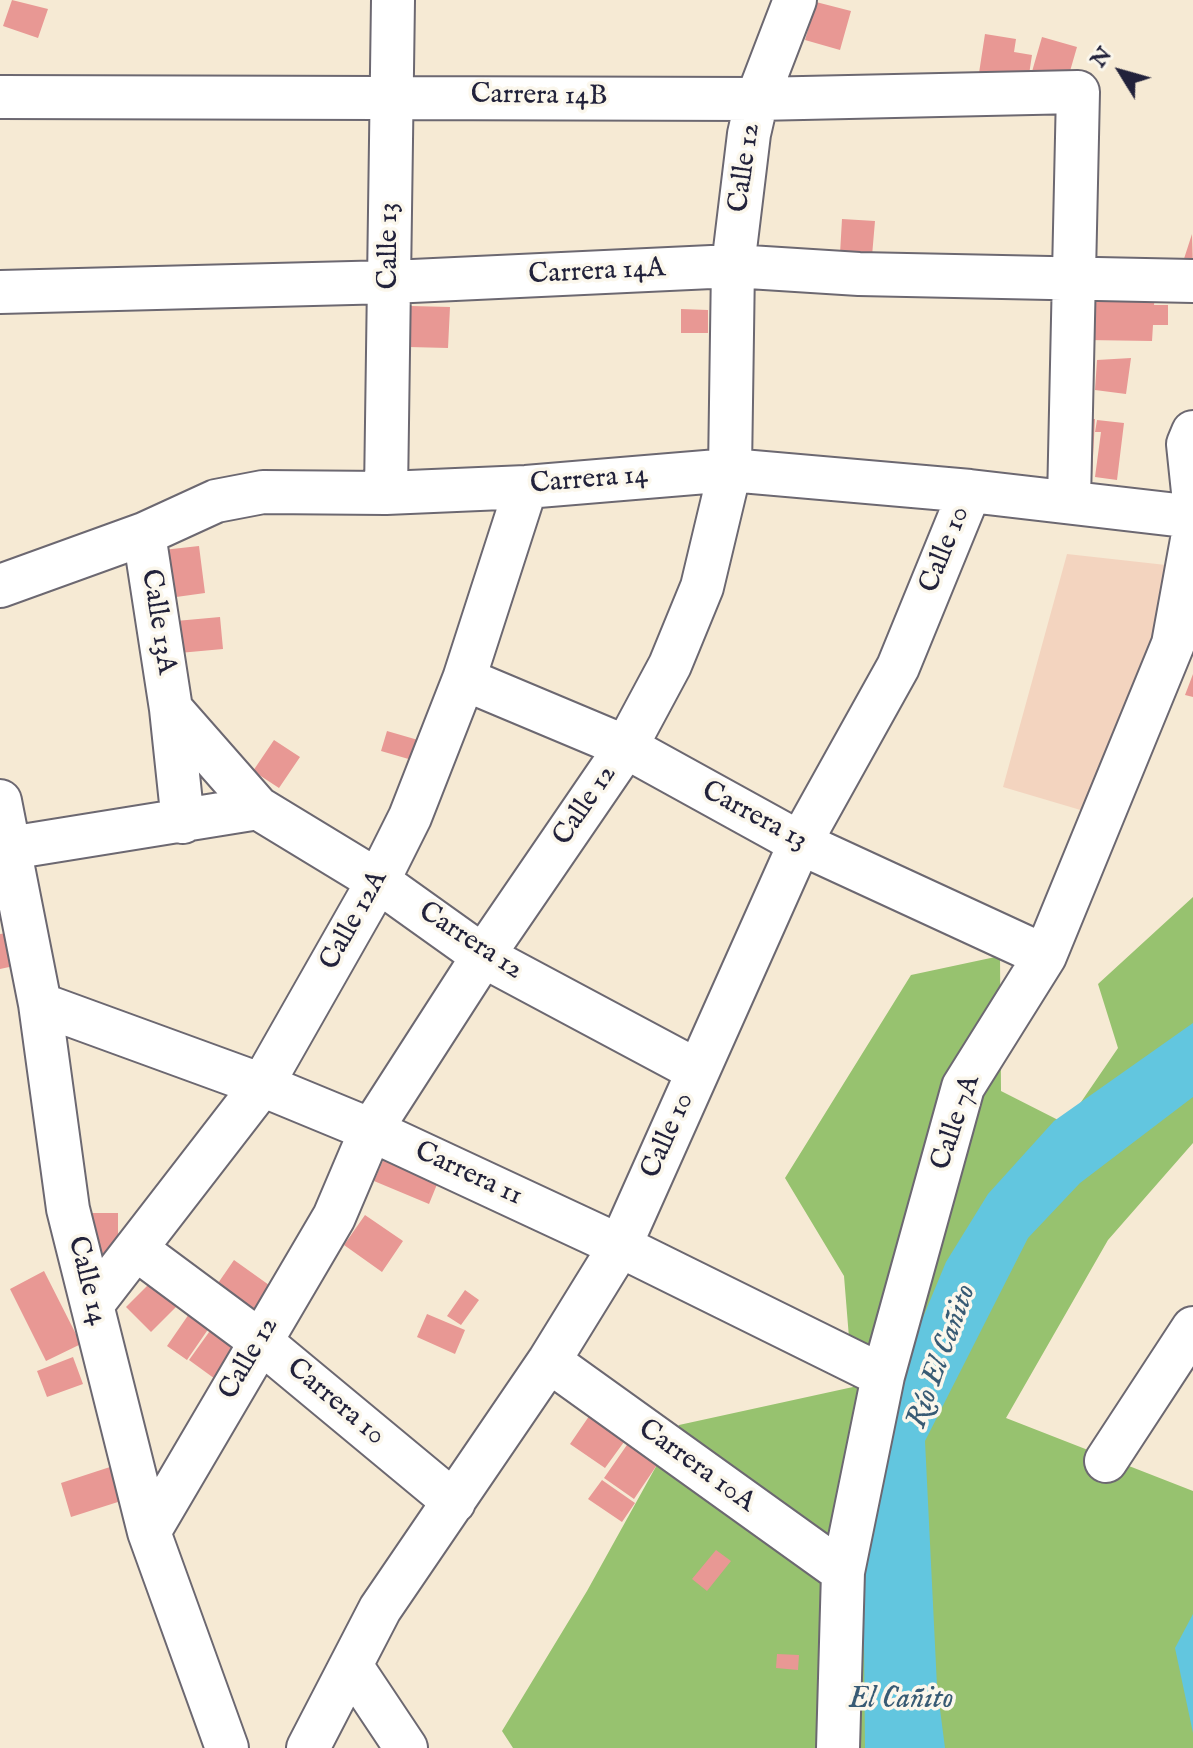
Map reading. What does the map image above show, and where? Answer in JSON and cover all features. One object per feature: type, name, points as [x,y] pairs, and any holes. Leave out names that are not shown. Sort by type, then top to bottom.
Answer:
[{"type":"street","name":"Calle 13","points":[[386,493],[391,282],[389,95],[393,0]]},
{"type":"street","name":"Calle 12","points":[[149,1532],[334,1217],[371,1130],[483,956],[626,747],[670,665],[702,587],[730,470],[733,266],[749,134],[757,99],[795,0]]},
{"type":"street","name":"Carrera 14B","points":[[0,97],[389,95],[757,99],[1078,92],[1075,277]]},
{"type":"street","name":"Carrera 14A","points":[[0,292],[391,282],[733,266],[859,274],[1193,281]]},
{"type":"street","points":[[1069,501],[1075,277]]},
{"type":"street","points":[[1193,432],[1188,444],[1193,492]]},
{"type":"street","name":"Carrera 14","points":[[0,586],[144,534],[216,501],[263,492],[386,493],[526,487],[730,470],[1069,501],[1193,517]]},
{"type":"street","name":"Calle 12A","points":[[92,1305],[262,1085],[378,881],[410,817],[464,679],[526,487]]},
{"type":"street","name":"Calle 10","points":[[308,1748],[380,1609],[549,1361],[620,1246],[800,843],[898,667],[970,491]]},
{"type":"street","name":"Calle 13A","points":[[144,534],[171,709],[183,822]]},
{"type":"street","name":"Calle 7A","points":[[838,1748],[843,1572],[883,1376],[963,1087],[1045,956],[1173,644],[1193,534]]},
{"type":"street","name":"Carrera 13","points":[[464,679],[626,747],[800,843],[1045,956]]},
{"type":"street","name":"Calle 13A","points":[[171,709],[258,808]]},
{"type":"street","name":"Calle 14","points":[[0,801],[40,1004],[68,1209],[149,1532],[227,1748]]},
{"type":"street","points":[[10,848],[258,808]]},
{"type":"street","name":"Carrera 12","points":[[258,808],[378,881],[483,956],[698,1071]]},
{"type":"street","name":"Carrera 11","points":[[40,1004],[262,1085],[371,1130],[620,1246],[883,1376]]},
{"type":"street","name":"Carrera 10","points":[[136,1249],[260,1341],[454,1502]]},
{"type":"street","points":[[1106,1461],[1193,1328]]},
{"type":"street","name":"Carrera 10A","points":[[549,1361],[843,1572]]},
{"type":"street","points":[[352,1667],[406,1748]]},
{"type":"shaded area","points":[[1067,554],[1175,566],[1094,814],[1003,787]]},
{"type":"green space","points":[[1193,897],[1193,1143],[1108,1240],[1006,1418],[1193,1491],[1193,1748],[513,1748],[502,1731],[587,1591],[679,1425],[853,1387],[844,1276],[785,1178],[911,975],[1000,956],[1001,1091],[1066,1124],[1118,1048],[1098,984]]},
{"type":"water","name":"El Cañito","points":[[1193,1023],[1193,1097],[1080,1183],[1028,1238],[925,1441],[937,1686],[945,1748],[865,1748],[863,1541],[904,1363],[946,1262],[988,1194],[1054,1121]]},
{"type":"water","points":[[1193,1614],[1193,1733],[1175,1648]]},
{"type":"building","points":[[12,0],[48,9],[38,38],[3,26]]},
{"type":"building","points":[[816,2],[851,11],[840,50],[805,40]]},
{"type":"building","points":[[985,34],[1016,39],[1014,52],[1032,55],[1028,81],[979,73]]},
{"type":"building","points":[[1042,37],[1077,47],[1066,85],[1031,75]]},
{"type":"building","points":[[842,219],[875,221],[872,256],[840,254]]},
{"type":"building","points":[[1192,234],[1193,269],[1181,268]]},
{"type":"building","points":[[1156,287],[1154,305],[1168,305],[1168,325],[1153,325],[1152,341],[1087,340],[1091,292]]},
{"type":"building","points":[[411,306],[450,307],[448,348],[409,347]]},
{"type":"building","points":[[681,309],[708,310],[708,333],[681,333]]},
{"type":"building","points":[[1131,358],[1126,394],[1095,390],[1097,360]]},
{"type":"building","points":[[1082,419],[1095,419],[1092,476],[1082,475]]},
{"type":"building","points":[[1097,420],[1124,423],[1117,480],[1095,477],[1101,432],[1095,432]]},
{"type":"building","points":[[199,546],[205,593],[169,598],[163,550]]},
{"type":"building","points":[[220,617],[223,649],[179,653],[176,621]]},
{"type":"building","points":[[1193,674],[1193,697],[1185,695]]},
{"type":"building","points":[[387,731],[418,740],[412,760],[381,751]]},
{"type":"building","points":[[274,740],[300,757],[279,788],[253,771]]},
{"type":"building","points":[[8,933],[14,966],[0,969],[0,934]]},
{"type":"building","points":[[386,1154],[440,1177],[429,1204],[374,1181]]},
{"type":"building","points":[[83,1213],[118,1213],[118,1253],[82,1253]]},
{"type":"building","points":[[365,1215],[403,1241],[382,1272],[344,1245]]},
{"type":"building","points":[[234,1260],[276,1290],[256,1318],[214,1289]]},
{"type":"building","points":[[44,1271],[81,1344],[46,1361],[10,1289]]},
{"type":"building","points":[[153,1280],[178,1305],[151,1332],[126,1307]]},
{"type":"building","points":[[465,1290],[479,1300],[461,1325],[447,1316]]},
{"type":"building","points":[[189,1314],[209,1328],[187,1360],[167,1346]]},
{"type":"building","points":[[427,1314],[465,1330],[455,1354],[417,1337]]},
{"type":"building","points":[[212,1328],[245,1352],[222,1384],[189,1360]]},
{"type":"building","points":[[73,1357],[83,1384],[47,1397],[37,1371]]},
{"type":"building","points":[[596,1406],[632,1431],[605,1468],[570,1444]]},
{"type":"building","points":[[629,1442],[659,1462],[634,1499],[604,1478]]},
{"type":"building","points":[[110,1467],[121,1501],[71,1517],[61,1483]]},
{"type":"building","points":[[602,1480],[635,1503],[622,1522],[588,1499]]},
{"type":"building","points":[[716,1550],[731,1561],[707,1591],[692,1579]]},
{"type":"building","points":[[777,1654],[799,1655],[798,1670],[776,1668]]},
{"type":"water label","name":"Río El Cañito","points":[[943,1357]]}]
